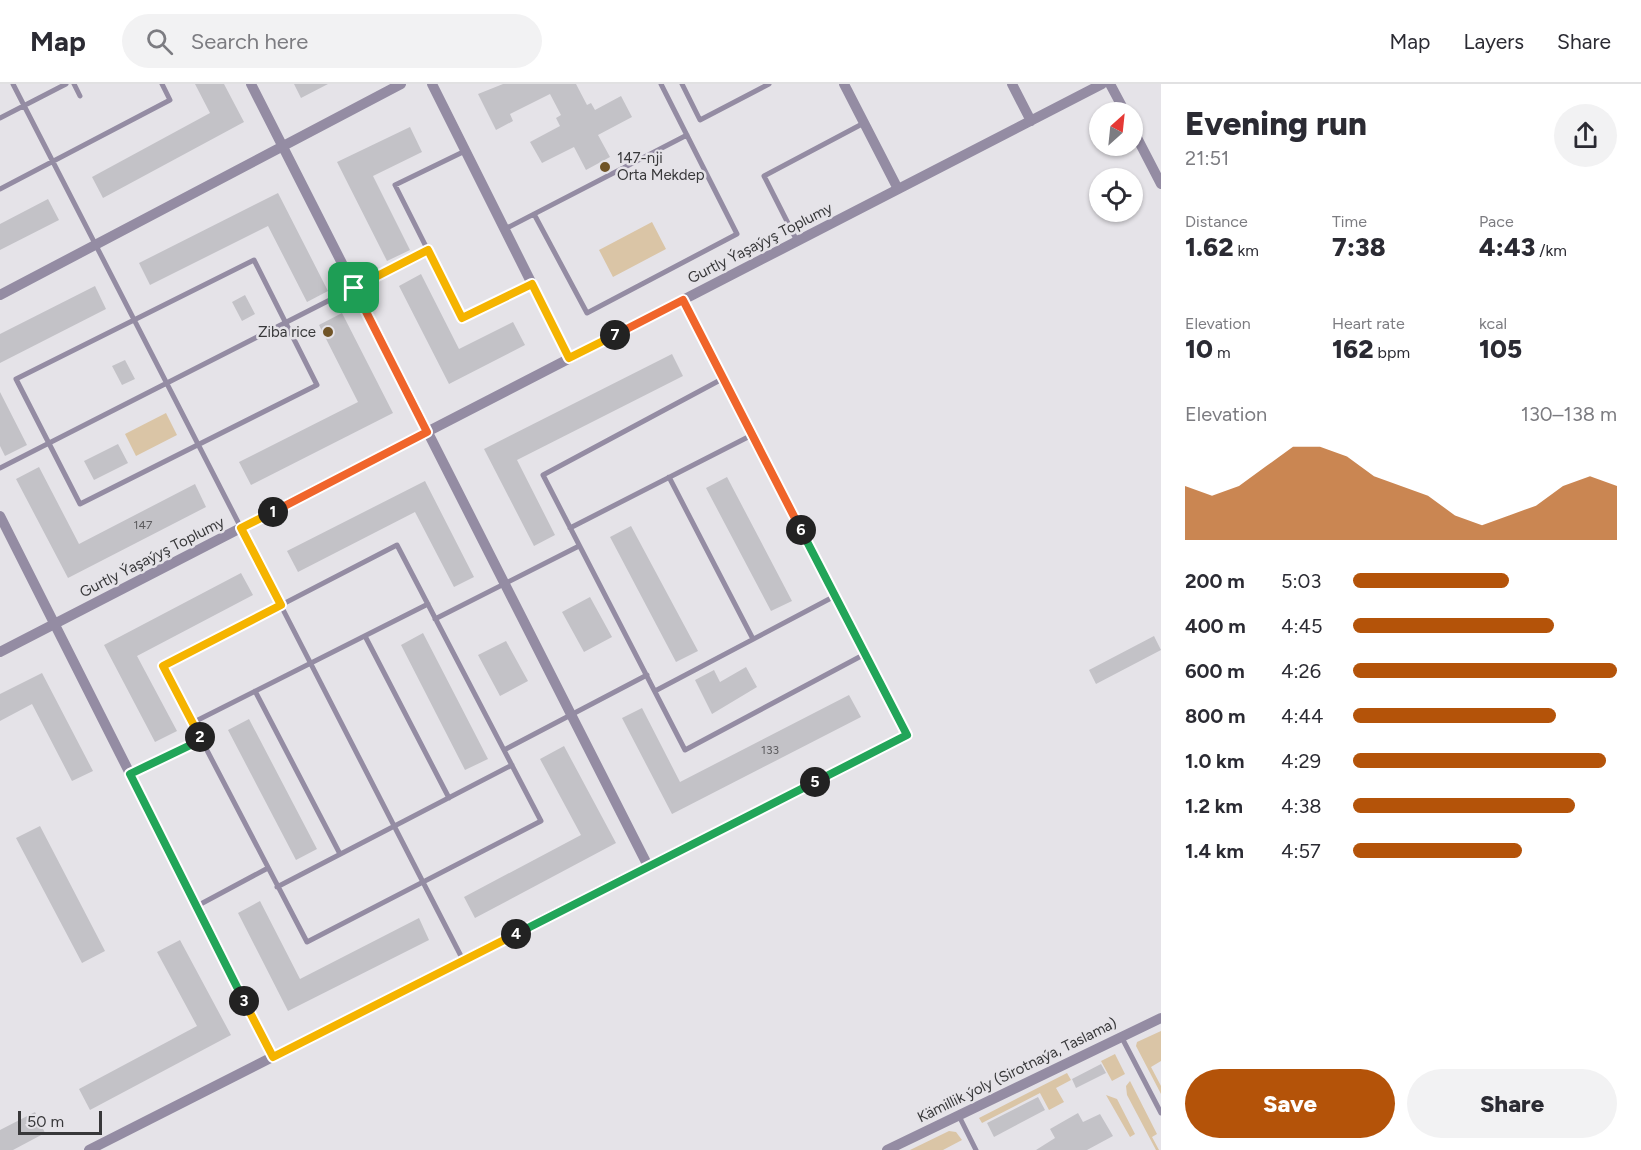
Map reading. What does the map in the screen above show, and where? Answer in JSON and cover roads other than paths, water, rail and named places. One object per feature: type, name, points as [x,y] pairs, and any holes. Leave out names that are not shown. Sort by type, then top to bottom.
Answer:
[{"type":"street","points":[[250,84],[648,866]]},
{"type":"street","points":[[0,295],[401,84]]},
{"type":"street","points":[[432,84],[569,358]]},
{"type":"street","points":[[844,84],[898,189]]},
{"type":"street","points":[[1012,84],[1031,122]]},
{"type":"street","name":"Gurtly Ýaşaýyş Toplumy","points":[[0,652],[1102,84]]},
{"type":"street","points":[[1110,84],[1120,102]]},
{"type":"street","points":[[1143,149],[1161,184]]},
{"type":"street","points":[[89,1150],[907,735],[683,300]]},
{"type":"street","points":[[0,516],[273,1057]]},
{"type":"street","name":"Kämillik ýoly (Sirotnaýa, Taslama)","points":[[887,1150],[1161,1018]]},
{"type":"lane","points":[[13,84],[463,960]]},
{"type":"lane","points":[[0,118],[66,84]]},
{"type":"lane","points":[[74,84],[80,96]]},
{"type":"lane","points":[[0,189],[170,100],[162,84]]},
{"type":"lane","points":[[534,214],[586,313],[737,234],[661,84]]},
{"type":"lane","points":[[682,84],[700,120],[769,84]]},
{"type":"lane","points":[[797,241],[764,176],[864,123]]},
{"type":"lane","points":[[505,229],[687,135]]},
{"type":"lane","points":[[465,151],[395,185],[462,318],[532,284]]},
{"type":"lane","points":[[0,468],[428,250]]},
{"type":"lane","points":[[254,261],[317,385],[80,504],[16,380],[135,320],[254,261]]},
{"type":"lane","points":[[724,378],[543,475],[579,546],[686,750],[866,654]]},
{"type":"lane","points":[[570,528],[752,435]]},
{"type":"lane","points":[[669,477],[753,639]]},
{"type":"lane","points":[[397,545],[541,821],[307,942],[163,666],[281,605],[397,545]]},
{"type":"lane","points":[[435,619],[579,546]]},
{"type":"lane","points":[[655,691],[835,596]]},
{"type":"lane","points":[[192,723],[428,604]]},
{"type":"lane","points":[[365,636],[448,798]]},
{"type":"lane","points":[[504,750],[646,675]]},
{"type":"lane","points":[[255,691],[340,854]]},
{"type":"lane","points":[[130,774],[201,740]]},
{"type":"lane","points":[[278,887],[512,765]]},
{"type":"lane","points":[[196,906],[268,868]]},
{"type":"lane","points":[[1121,1036],[1161,1113]]},
{"type":"lane","points":[[958,1116],[976,1150]]},
{"type":"place","name":"147-nji Orta Mekdep","points":[[605,167]]},
{"type":"place","name":"Ziba rice","points":[[328,332]]}]
